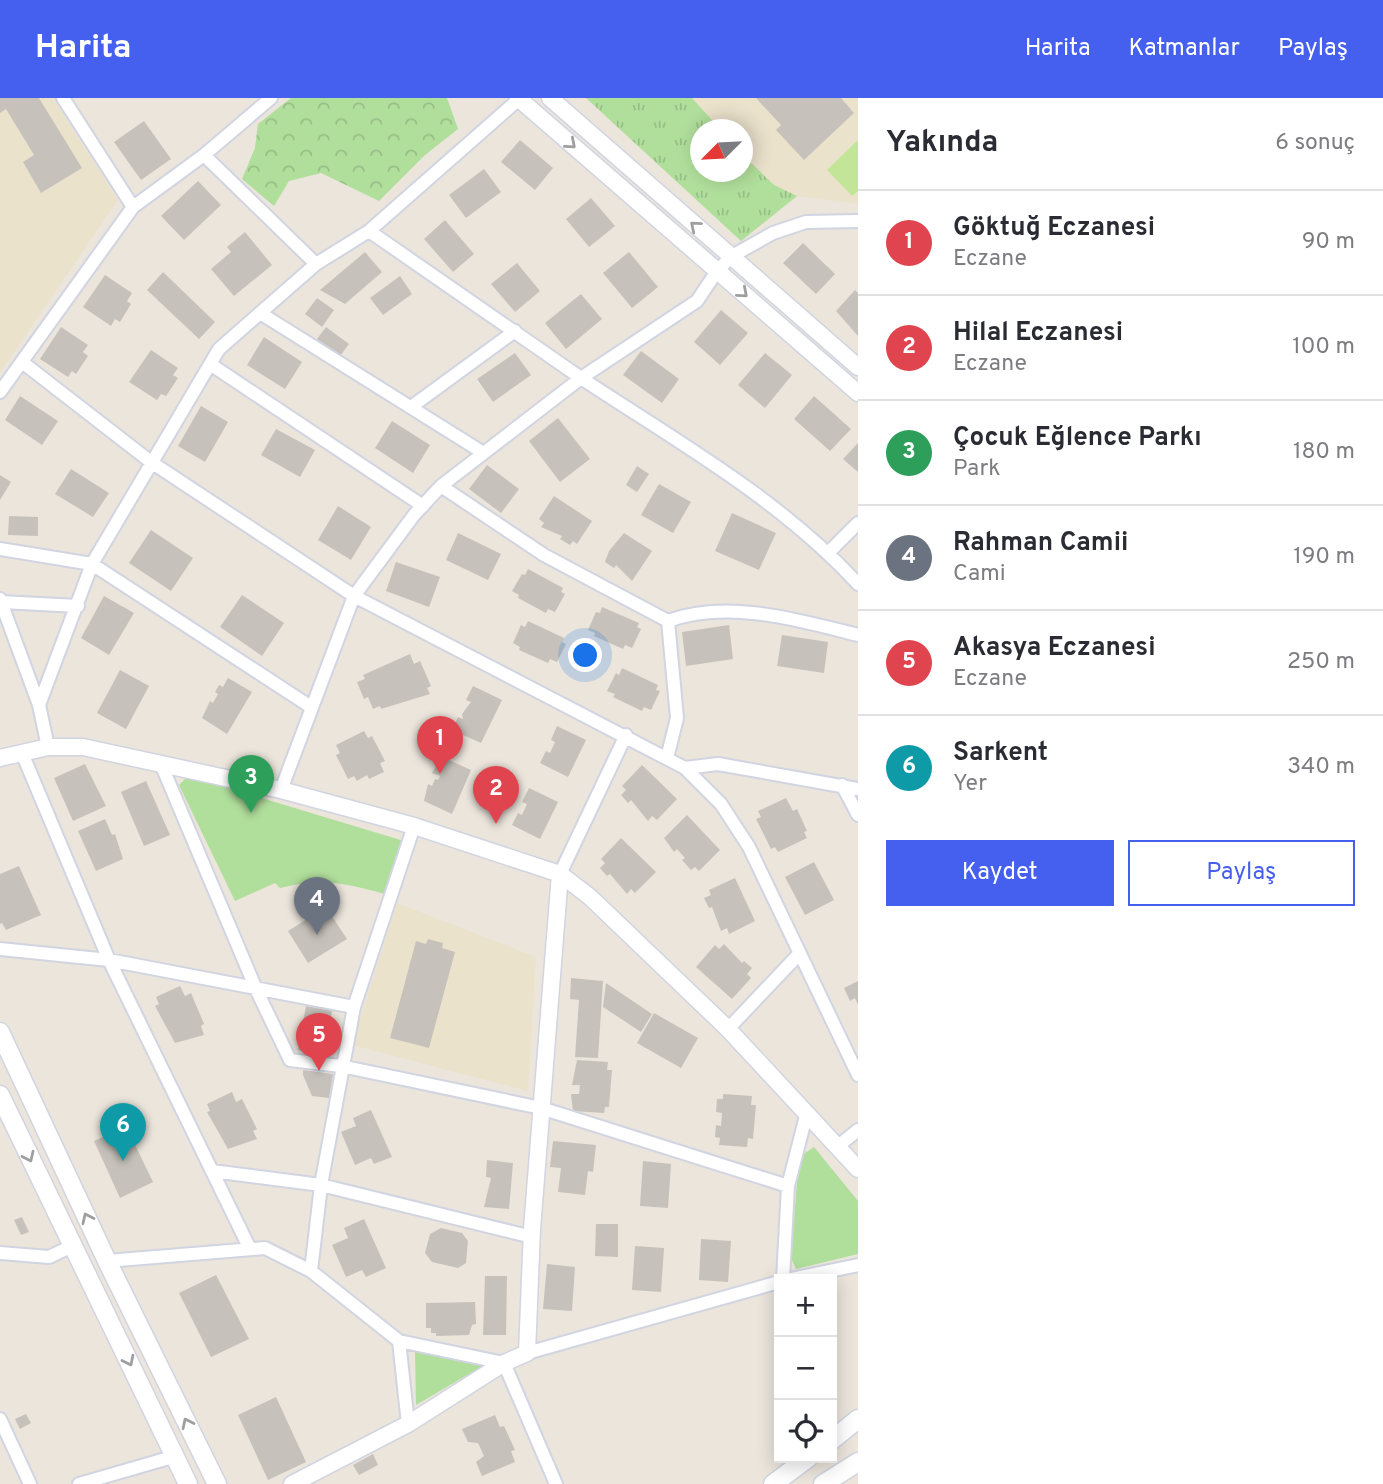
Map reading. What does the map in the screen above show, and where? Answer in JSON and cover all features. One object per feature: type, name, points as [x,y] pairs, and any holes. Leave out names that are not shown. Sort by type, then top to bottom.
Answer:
[{"type":"main road","points":[[0,1032],[107,1261],[217,1484]]},
{"type":"main road","points":[[0,1095],[188,1484]]},
{"type":"main road","points":[[837,1436],[858,1419]]},
{"type":"main road","points":[[823,1484],[858,1462]]},
{"type":"main road","points":[[773,1484],[801,1463]]},
{"type":"street","points":[[63,98],[133,207]]},
{"type":"street","points":[[0,392],[133,207],[204,155],[271,98]]},
{"type":"street","points":[[550,98],[858,367]]},
{"type":"street","points":[[38,705],[92,564],[219,349],[316,264],[369,231],[519,99],[858,393]]},
{"type":"street","points":[[204,155],[316,264]]},
{"type":"street","points":[[281,790],[354,596],[441,486],[581,378],[697,301],[717,271],[732,256],[773,233],[806,222],[858,221]]},
{"type":"street","points":[[369,231],[746,489],[828,552],[858,584]]},
{"type":"street","points":[[260,313],[482,452]]},
{"type":"street","points":[[411,407],[515,331]]},
{"type":"street","points":[[22,362],[151,462],[354,596],[685,768],[721,804],[749,847],[858,1075]]},
{"type":"street","points":[[210,365],[423,506]]},
{"type":"street","points":[[441,486],[544,555],[667,621],[705,612],[732,611],[858,635]]},
{"type":"street","points":[[828,552],[858,523]]},
{"type":"street","points":[[0,549],[92,564],[311,707]]},
{"type":"street","points":[[48,747],[38,705],[1,601],[78,606]]},
{"type":"street","points":[[667,621],[677,718],[667,758]]},
{"type":"street","points":[[527,1353],[532,1237],[560,874],[626,735]]},
{"type":"street","points":[[0,758],[48,747],[83,747],[281,790],[414,825],[560,874],[590,897],[727,1029],[858,1169]]},
{"type":"street","points":[[22,753],[109,960],[250,1249]]},
{"type":"street","points":[[160,764],[256,989],[290,1059],[341,1066],[541,1108],[788,1186]]},
{"type":"street","points":[[685,768],[718,764],[858,789]]},
{"type":"street","points":[[842,785],[858,815]]},
{"type":"street","points":[[311,1271],[321,1185],[354,1007],[414,825]]},
{"type":"street","points":[[0,949],[109,960],[354,1007]]},
{"type":"street","points":[[727,1029],[800,953]]},
{"type":"street","points":[[782,1274],[788,1186],[806,1116]]},
{"type":"street","points":[[837,1147],[858,1130]]},
{"type":"street","points":[[212,1171],[321,1185],[532,1237]]},
{"type":"street","points":[[0,1253],[49,1257],[72,1246]]},
{"type":"street","points":[[107,1261],[265,1248],[311,1271],[399,1342],[504,1363]]},
{"type":"street","points":[[815,1274],[858,1265]]},
{"type":"street","points":[[292,1484],[408,1424],[504,1363],[527,1353],[774,1283]]},
{"type":"street","points":[[399,1342],[408,1424]]},
{"type":"street","points":[[504,1363],[556,1484]]},
{"type":"street","points":[[0,1419],[30,1484]]},
{"type":"street","points":[[79,1484],[176,1456]]},
{"type":"shaded area","points":[[0,98],[53,98],[118,200],[0,373]]},
{"type":"shaded area","points":[[586,98],[858,98],[858,204],[797,196],[741,241]]},
{"type":"shaded area","points":[[397,903],[536,957],[528,1091],[352,1045]]},
{"type":"green space","points":[[291,98],[447,98],[458,129],[425,155],[379,201],[321,173],[289,181],[274,206],[242,179],[255,148],[258,124]]},
{"type":"green space","points":[[586,98],[692,98],[711,119],[690,119],[690,182],[753,182],[753,165],[774,185],[797,196],[741,241]]},
{"type":"green space","points":[[858,140],[858,191],[852,196],[827,170]]},
{"type":"green space","points":[[188,776],[404,841],[385,894],[333,883],[308,883],[280,888],[275,883],[235,901],[179,785]]},
{"type":"green space","points":[[814,1147],[858,1201],[858,1254],[796,1269],[791,1258],[799,1157]]},
{"type":"green space","points":[[415,1352],[486,1364],[416,1405]]},
{"type":"building","points":[[0,98],[39,98],[82,168],[41,193],[23,162],[34,155],[6,109],[0,113]]},
{"type":"building","points":[[756,98],[841,98],[854,113],[804,160],[776,130],[781,125]]},
{"type":"building","points":[[144,121],[171,159],[141,180],[114,142]]},
{"type":"building","points":[[520,140],[553,168],[535,190],[501,162]]},
{"type":"building","points":[[484,169],[501,192],[466,218],[449,195]]},
{"type":"building","points":[[198,181],[221,205],[184,240],[161,216]]},
{"type":"building","points":[[591,198],[615,226],[589,247],[566,219]]},
{"type":"building","points":[[445,220],[474,254],[453,272],[424,239]]},
{"type":"building","points":[[245,232],[272,265],[234,296],[211,269],[231,252],[227,247]]},
{"type":"building","points":[[803,243],[835,274],[816,294],[783,263]]},
{"type":"building","points":[[365,252],[382,272],[345,304],[320,290]]},
{"type":"building","points":[[629,252],[658,287],[632,308],[603,273]]},
{"type":"building","points":[[517,263],[540,291],[515,312],[491,284]]},
{"type":"building","points":[[163,272],[215,322],[199,339],[147,290]]},
{"type":"building","points":[[105,275],[132,293],[127,301],[131,304],[120,322],[115,319],[111,326],[83,307]]},
{"type":"building","points":[[400,276],[412,294],[383,315],[370,298]]},
{"type":"building","points":[[855,290],[858,293],[858,336],[836,311]]},
{"type":"building","points":[[581,294],[602,319],[566,349],[545,323]]},
{"type":"building","points":[[317,298],[334,310],[322,327],[305,314]]},
{"type":"building","points":[[721,310],[748,333],[720,365],[694,342]]},
{"type":"building","points":[[61,327],[88,345],[83,352],[88,356],[76,374],[72,371],[68,377],[40,359]]},
{"type":"building","points":[[326,327],[349,344],[340,356],[317,339]]},
{"type":"building","points":[[264,337],[302,362],[285,389],[247,365]]},
{"type":"building","points":[[151,350],[178,368],[173,375],[178,378],[166,396],[161,394],[157,400],[129,382]]},
{"type":"building","points":[[641,351],[679,379],[662,403],[623,375]]},
{"type":"building","points":[[515,353],[531,375],[493,402],[477,379]]},
{"type":"building","points":[[765,353],[792,375],[765,408],[738,385]]},
{"type":"building","points":[[20,396],[58,421],[42,445],[5,420]]},
{"type":"building","points":[[814,396],[851,429],[830,451],[794,419]]},
{"type":"building","points":[[201,406],[228,422],[205,462],[178,446]]},
{"type":"building","points":[[558,418],[590,459],[560,482],[529,441]]},
{"type":"building","points":[[392,421],[430,445],[413,473],[375,448]]},
{"type":"building","points":[[276,429],[315,450],[300,477],[261,455]]},
{"type":"building","points":[[858,443],[858,472],[843,459]]},
{"type":"building","points":[[487,465],[519,489],[501,513],[469,489]]},
{"type":"building","points":[[637,466],[649,474],[637,492],[626,485]]},
{"type":"building","points":[[71,469],[109,493],[93,517],[55,494]]},
{"type":"building","points":[[0,475],[11,482],[0,500]]},
{"type":"building","points":[[659,484],[691,502],[673,533],[641,515]]},
{"type":"building","points":[[554,496],[592,521],[577,544],[573,541],[570,545],[560,539],[562,536],[541,527],[544,523],[539,519]]},
{"type":"building","points":[[338,506],[371,527],[351,560],[318,540]]},
{"type":"building","points":[[732,513],[776,533],[759,570],[715,551]]},
{"type":"building","points":[[9,516],[38,517],[38,536],[8,535]]},
{"type":"building","points":[[151,530],[193,558],[171,591],[129,563]]},
{"type":"building","points":[[458,533],[501,554],[488,580],[446,560]]},
{"type":"building","points":[[624,533],[652,551],[632,581],[616,565],[614,568],[605,562],[609,551]]},
{"type":"building","points":[[396,562],[440,577],[429,607],[386,591]]},
{"type":"building","points":[[528,569],[563,588],[561,592],[565,594],[555,612],[548,609],[546,613],[518,598],[519,595],[512,591]]},
{"type":"building","points":[[242,595],[284,623],[262,656],[220,627]]},
{"type":"building","points":[[104,596],[134,613],[109,655],[81,638]]},
{"type":"building","points":[[602,607],[639,623],[637,627],[641,629],[632,648],[625,645],[623,649],[594,636],[595,633],[588,630],[596,612],[600,613]]},
{"type":"building","points":[[528,621],[564,638],[562,642],[566,644],[557,662],[550,659],[548,663],[519,650],[520,647],[513,643],[521,625],[525,627]]},
{"type":"building","points":[[729,625],[733,659],[686,666],[682,632]]},
{"type":"building","points":[[782,635],[828,642],[824,673],[777,666]]},
{"type":"building","points":[[410,654],[414,664],[420,661],[431,686],[427,688],[430,694],[373,709],[368,697],[364,699],[357,682],[365,679],[363,675]]},
{"type":"building","points":[[622,668],[658,685],[656,690],[660,691],[651,710],[644,707],[642,711],[613,697],[615,694],[607,691],[616,673],[619,675]]},
{"type":"building","points":[[120,670],[149,686],[126,729],[97,713]]},
{"type":"building","points":[[228,678],[252,692],[227,734],[202,718],[210,701],[213,703],[218,694],[215,692],[219,685],[223,687]]},
{"type":"building","points":[[473,686],[502,700],[481,743],[452,730],[458,717],[463,719],[462,714],[471,702],[466,700]]},
{"type":"building","points":[[557,726],[586,740],[568,777],[540,763],[546,751],[550,753],[555,742],[551,740]]},
{"type":"building","points":[[364,731],[368,738],[372,736],[385,761],[380,763],[384,772],[369,779],[367,775],[357,781],[354,776],[348,779],[336,755],[340,753],[336,745]]},
{"type":"building","points":[[442,757],[471,770],[452,814],[424,801],[428,784],[432,786],[440,776],[432,773]]},
{"type":"building","points":[[85,764],[106,806],[73,821],[54,778]]},
{"type":"building","points":[[642,765],[677,799],[657,820],[652,816],[648,821],[631,800],[628,803],[621,795],[626,790],[622,786]]},
{"type":"building","points":[[146,781],[170,835],[144,846],[121,792]]},
{"type":"building","points":[[529,788],[558,802],[540,839],[512,825],[518,813],[522,815],[527,804],[522,802]]},
{"type":"building","points":[[786,798],[793,811],[797,809],[807,831],[804,832],[807,838],[778,852],[775,847],[771,849],[756,819],[761,817],[758,811]]},
{"type":"building","points":[[687,815],[720,850],[699,871],[695,867],[691,870],[682,860],[685,858],[677,849],[674,852],[664,838]]},
{"type":"building","points":[[105,819],[112,835],[115,834],[123,859],[96,871],[78,831]]},
{"type":"building","points":[[621,838],[656,872],[635,893],[631,889],[627,894],[610,874],[607,876],[600,868],[605,863],[601,859]]},
{"type":"building","points":[[814,862],[834,900],[805,915],[785,877]]},
{"type":"building","points":[[19,866],[41,915],[6,930],[2,923],[0,924],[0,874]]},
{"type":"building","points":[[735,878],[755,921],[729,934],[727,928],[721,931],[712,907],[709,908],[704,898],[711,895],[709,890]]},
{"type":"building","points":[[326,907],[347,939],[308,963],[288,931]]},
{"type":"building","points":[[428,939],[443,943],[442,948],[455,952],[429,1048],[390,1038],[416,941],[426,944]]},
{"type":"building","points":[[724,944],[742,963],[744,961],[752,968],[747,974],[751,978],[732,999],[696,967],[715,945],[719,949]]},
{"type":"building","points":[[571,978],[603,981],[598,1058],[575,1057],[579,1000],[570,999]]},
{"type":"building","points":[[858,981],[858,1005],[855,998],[850,1001],[844,988]]},
{"type":"building","points":[[606,983],[652,1014],[641,1032],[603,1007]]},
{"type":"building","points":[[180,986],[185,996],[191,993],[204,1024],[201,1026],[204,1035],[175,1043],[155,1006],[159,1004],[156,997]]},
{"type":"building","points":[[306,1006],[332,1011],[324,1054],[298,1050]]},
{"type":"building","points":[[654,1013],[698,1038],[681,1068],[637,1043]]},
{"type":"building","points":[[577,1060],[608,1062],[607,1070],[612,1070],[609,1107],[605,1107],[604,1113],[573,1111],[571,1094],[579,1094],[580,1085],[572,1085]]},
{"type":"building","points":[[303,1070],[333,1074],[329,1098],[312,1096]]},
{"type":"building","points":[[232,1092],[236,1102],[242,1099],[257,1129],[253,1131],[257,1139],[228,1149],[207,1112],[210,1111],[207,1104]]},
{"type":"building","points":[[723,1094],[752,1096],[751,1105],[756,1105],[753,1139],[748,1138],[747,1147],[719,1145],[720,1138],[715,1137],[716,1125],[721,1126],[722,1113],[716,1112],[717,1099],[723,1099]]},
{"type":"building","points":[[371,1110],[392,1157],[374,1164],[371,1158],[355,1165],[341,1132],[356,1126],[353,1118]]},
{"type":"building","points":[[126,1126],[153,1182],[120,1198],[94,1141]]},
{"type":"building","points":[[553,1141],[596,1145],[593,1172],[588,1171],[585,1195],[558,1192],[561,1168],[550,1167]]},
{"type":"building","points":[[487,1160],[513,1163],[509,1209],[484,1207],[491,1178],[486,1177]]},
{"type":"building","points":[[643,1161],[671,1164],[668,1208],[640,1206]]},
{"type":"building","points":[[22,1217],[29,1232],[21,1235],[14,1220]]},
{"type":"building","points":[[364,1219],[386,1268],[366,1277],[362,1270],[346,1277],[332,1245],[348,1238],[344,1228]]},
{"type":"building","points":[[596,1224],[618,1224],[618,1257],[595,1256]]},
{"type":"building","points":[[441,1228],[462,1233],[468,1241],[466,1263],[458,1268],[432,1262],[425,1253],[430,1234]]},
{"type":"building","points":[[701,1239],[731,1241],[728,1282],[699,1280]]},
{"type":"building","points":[[635,1246],[664,1248],[661,1292],[632,1290]]},
{"type":"building","points":[[547,1264],[575,1267],[572,1311],[543,1309]]},
{"type":"building","points":[[216,1275],[249,1339],[211,1357],[179,1293]]},
{"type":"building","points":[[485,1276],[507,1276],[506,1335],[483,1335]]},
{"type":"building","points":[[475,1302],[476,1324],[472,1325],[469,1335],[436,1336],[436,1333],[431,1333],[431,1328],[426,1328],[426,1303]]},
{"type":"building","points":[[276,1397],[306,1462],[268,1480],[238,1415]]},
{"type":"building","points":[[26,1414],[31,1423],[20,1429],[15,1419]]},
{"type":"building","points":[[495,1415],[500,1427],[504,1426],[515,1450],[511,1451],[515,1462],[482,1476],[476,1462],[484,1456],[478,1443],[468,1442],[462,1429]]},
{"type":"building","points":[[373,1454],[378,1465],[359,1475],[353,1465]]},
{"type":"place","name":"Göktuğ Eczanesi","points":[[440,774]]},
{"type":"place","name":"Çocuk Eğlence Parkı","points":[[251,813]]},
{"type":"place","name":"Hilal Eczanesi","points":[[496,824]]},
{"type":"place","name":"Rahman Camii","points":[[317,935]]},
{"type":"place","name":"Akasya Eczanesi","points":[[319,1071]]},
{"type":"place","name":"Sarkent","points":[[123,1161]]}]
